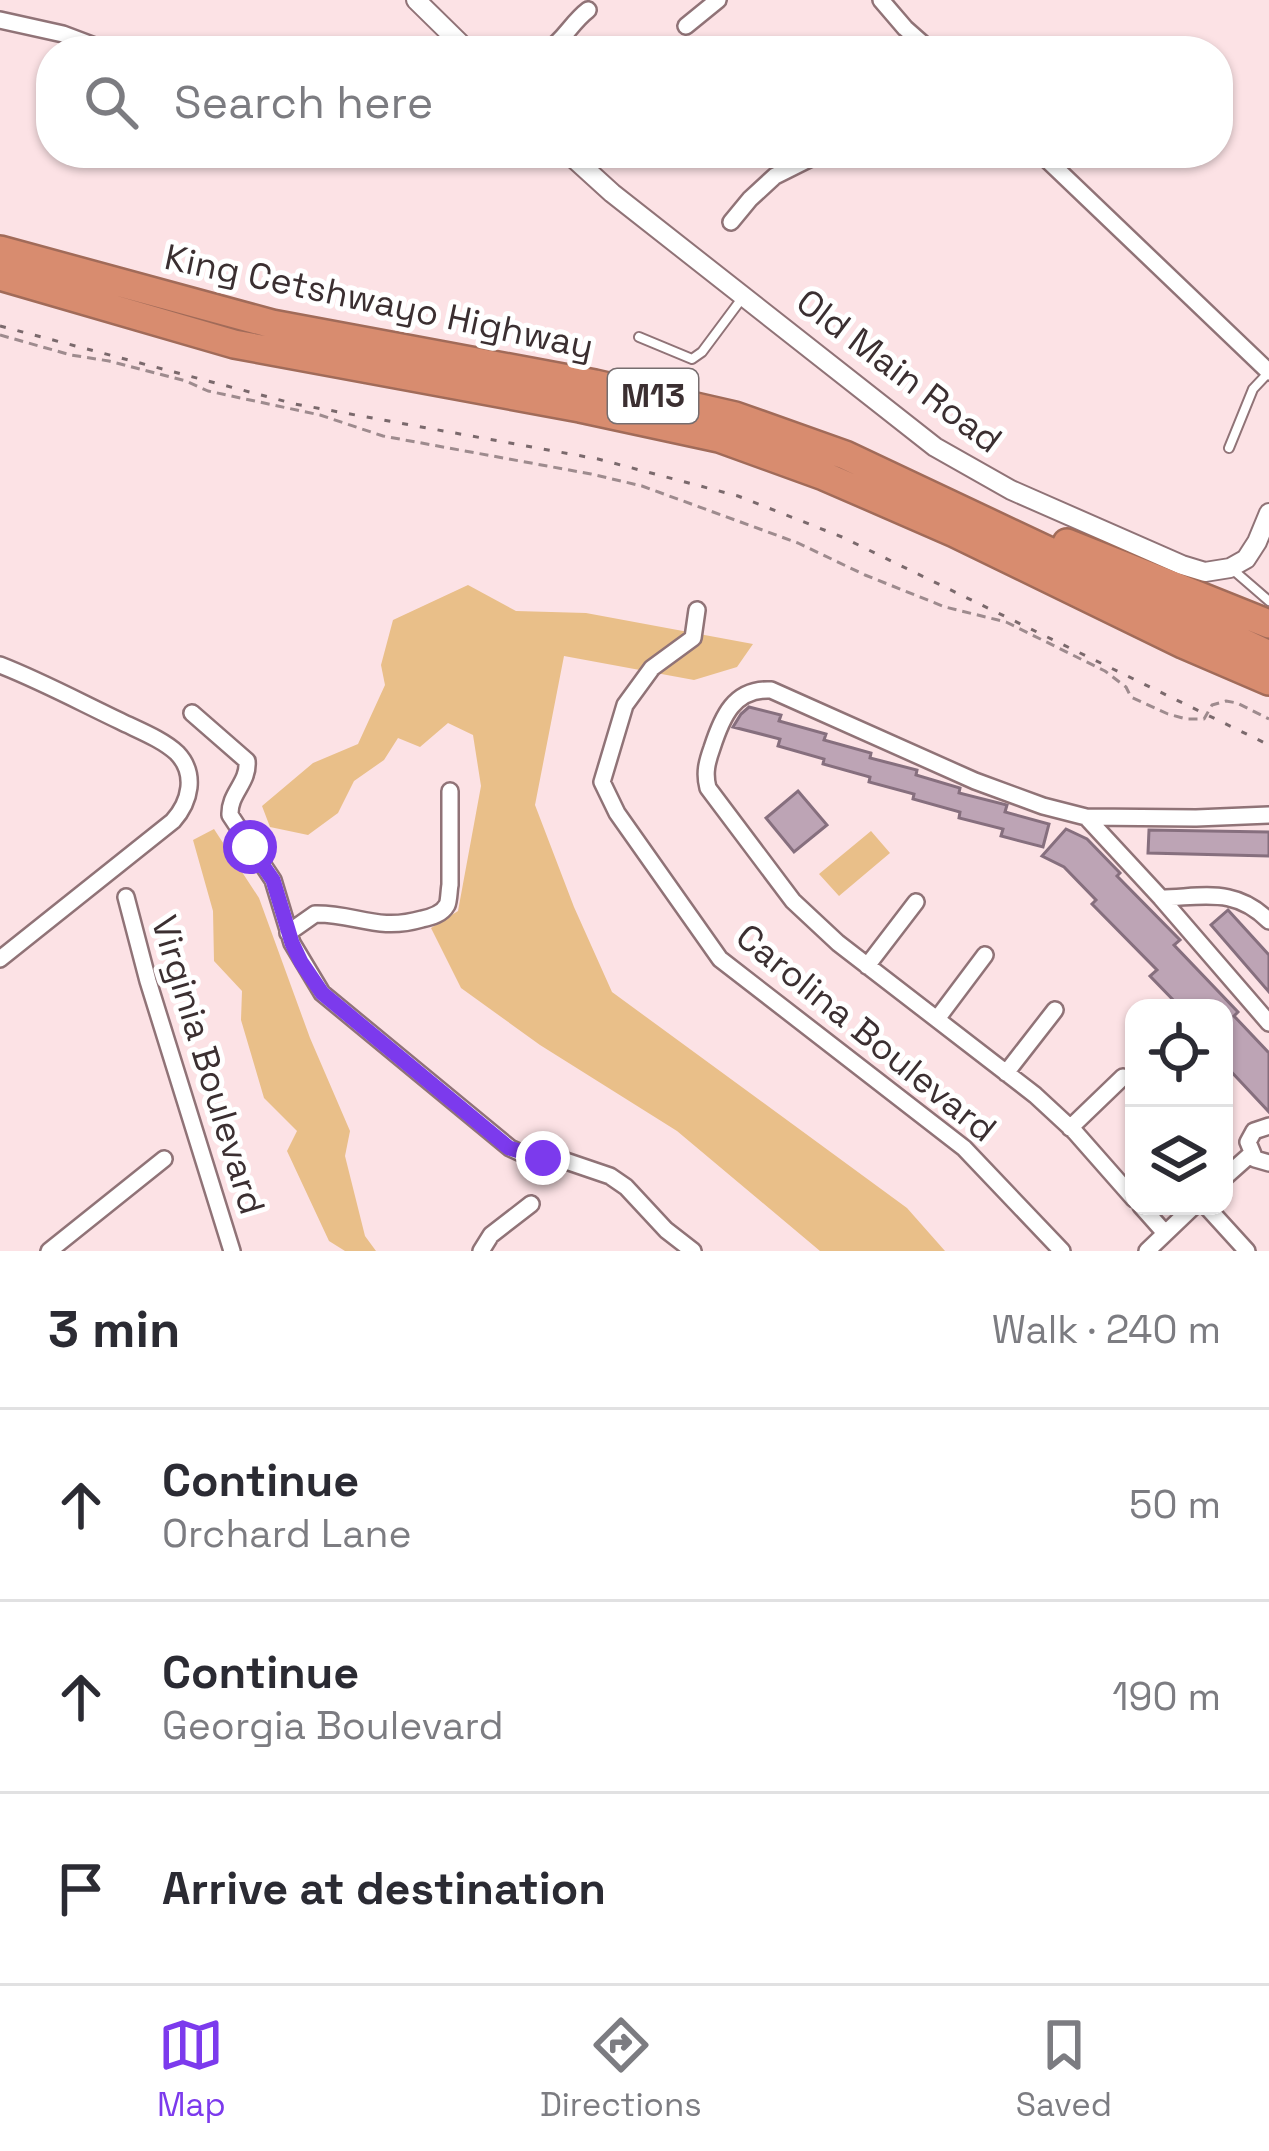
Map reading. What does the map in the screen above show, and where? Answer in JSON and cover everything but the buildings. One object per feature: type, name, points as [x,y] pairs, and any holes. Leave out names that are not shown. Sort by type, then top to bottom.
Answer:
[{"type":"highway","name":"King Cetshwayo Highway","points":[[0,250],[272,324],[687,403],[794,436],[909,484],[1269,655]]},
{"type":"highway","name":"King Cetshwayo Highway","points":[[0,276],[234,344],[706,434],[824,476],[955,533],[1269,681]]},
{"type":"highway","points":[[909,484],[950,495],[1269,624]]},
{"type":"highway","points":[[909,513],[1160,649],[1269,701]]},
{"type":"street","points":[[416,0],[451,36]]},
{"type":"street","points":[[686,26],[718,0]]},
{"type":"street","points":[[881,0],[915,36]]},
{"type":"street","points":[[563,36],[588,10]]},
{"type":"street","points":[[0,20],[68,36]]},
{"type":"street","name":"Old Main Road","points":[[584,168],[899,420],[974,471],[1182,566],[1205,572],[1230,568]]},
{"type":"street","points":[[730,222],[775,176],[791,168]]},
{"type":"street","points":[[1056,168],[1269,372]]},
{"type":"street","points":[[1230,568],[1251,554],[1269,513]]},
{"type":"street","name":"Carolina Boulevard","points":[[697,610],[693,638],[661,660],[629,697],[603,776],[605,793],[720,959],[964,1148],[1062,1251]]},
{"type":"street","points":[[0,664],[161,742],[176,752],[189,775],[186,803],[173,820],[0,959]]},
{"type":"street","points":[[1125,1187],[1070,1128],[838,943],[793,901],[708,788],[708,759],[724,715],[748,692],[771,690],[975,781],[1086,817],[1269,814]]},
{"type":"street","points":[[192,713],[247,761],[248,773],[229,804],[230,815],[273,880],[288,933],[322,993],[509,1148],[610,1176],[693,1251]]},
{"type":"street","points":[[288,933],[315,914],[386,925],[409,923],[444,910],[450,885],[450,791]]},
{"type":"street","points":[[1086,817],[1269,1023]]},
{"type":"street","name":"Virginia Boulevard","points":[[126,897],[232,1251]]},
{"type":"street","points":[[1161,898],[1241,899],[1269,921]]},
{"type":"street","points":[[867,966],[916,902]]},
{"type":"street","points":[[937,1019],[985,955]]},
{"type":"street","points":[[1006,1073],[1055,1010]]},
{"type":"street","points":[[1070,1128],[1123,1077]]},
{"type":"street","points":[[1268,1164],[1255,1159],[1248,1148],[1250,1136],[1259,1127],[1269,1126]]},
{"type":"street","points":[[1233,1170],[1251,1154]]},
{"type":"street","points":[[50,1251],[164,1159]]},
{"type":"street","points":[[481,1251],[491,1235],[531,1204]]},
{"type":"street","points":[[1150,1215],[1166,1232]]},
{"type":"street","points":[[1147,1251],[1184,1215]]},
{"type":"street","points":[[1214,1215],[1247,1251]]},
{"type":"lane","points":[[640,337],[692,359],[744,295]]},
{"type":"lane","points":[[1229,448],[1253,389],[1269,372]]},
{"type":"lane","points":[[1230,568],[1269,601]]},
{"type":"path","points":[[0,335],[186,381],[208,391],[320,415],[382,436],[642,486],[798,543],[945,607],[1006,622],[1105,671],[1131,697],[1168,714],[1204,719],[1213,705],[1226,701],[1269,719]]},
{"type":"shaded area","points":[[468,585],[516,611],[586,613],[753,644],[737,667],[694,680],[564,656],[535,805],[612,992],[907,1208],[945,1251],[820,1251],[677,1131],[540,1045],[461,988],[431,928],[458,911],[481,786],[473,735],[448,723],[420,747],[398,738],[384,760],[354,781],[338,813],[308,835],[270,827],[262,806],[313,763],[358,744],[385,685],[381,665],[393,620]]},
{"type":"shaded area","points":[[214,829],[259,898],[350,1131],[345,1156],[365,1236],[376,1251],[345,1251],[329,1241],[287,1151],[297,1131],[264,1098],[241,1020],[242,991],[214,961],[213,911],[193,840]]},
{"type":"shaded area","points":[[871,831],[890,853],[839,896],[819,874]]},
{"type":"railway","points":[[0,326],[295,404],[598,459],[738,496],[842,537],[1269,745]]},
{"type":"route","points":[[250,847],[273,880],[292,943],[322,993],[509,1148],[543,1158]]}]
